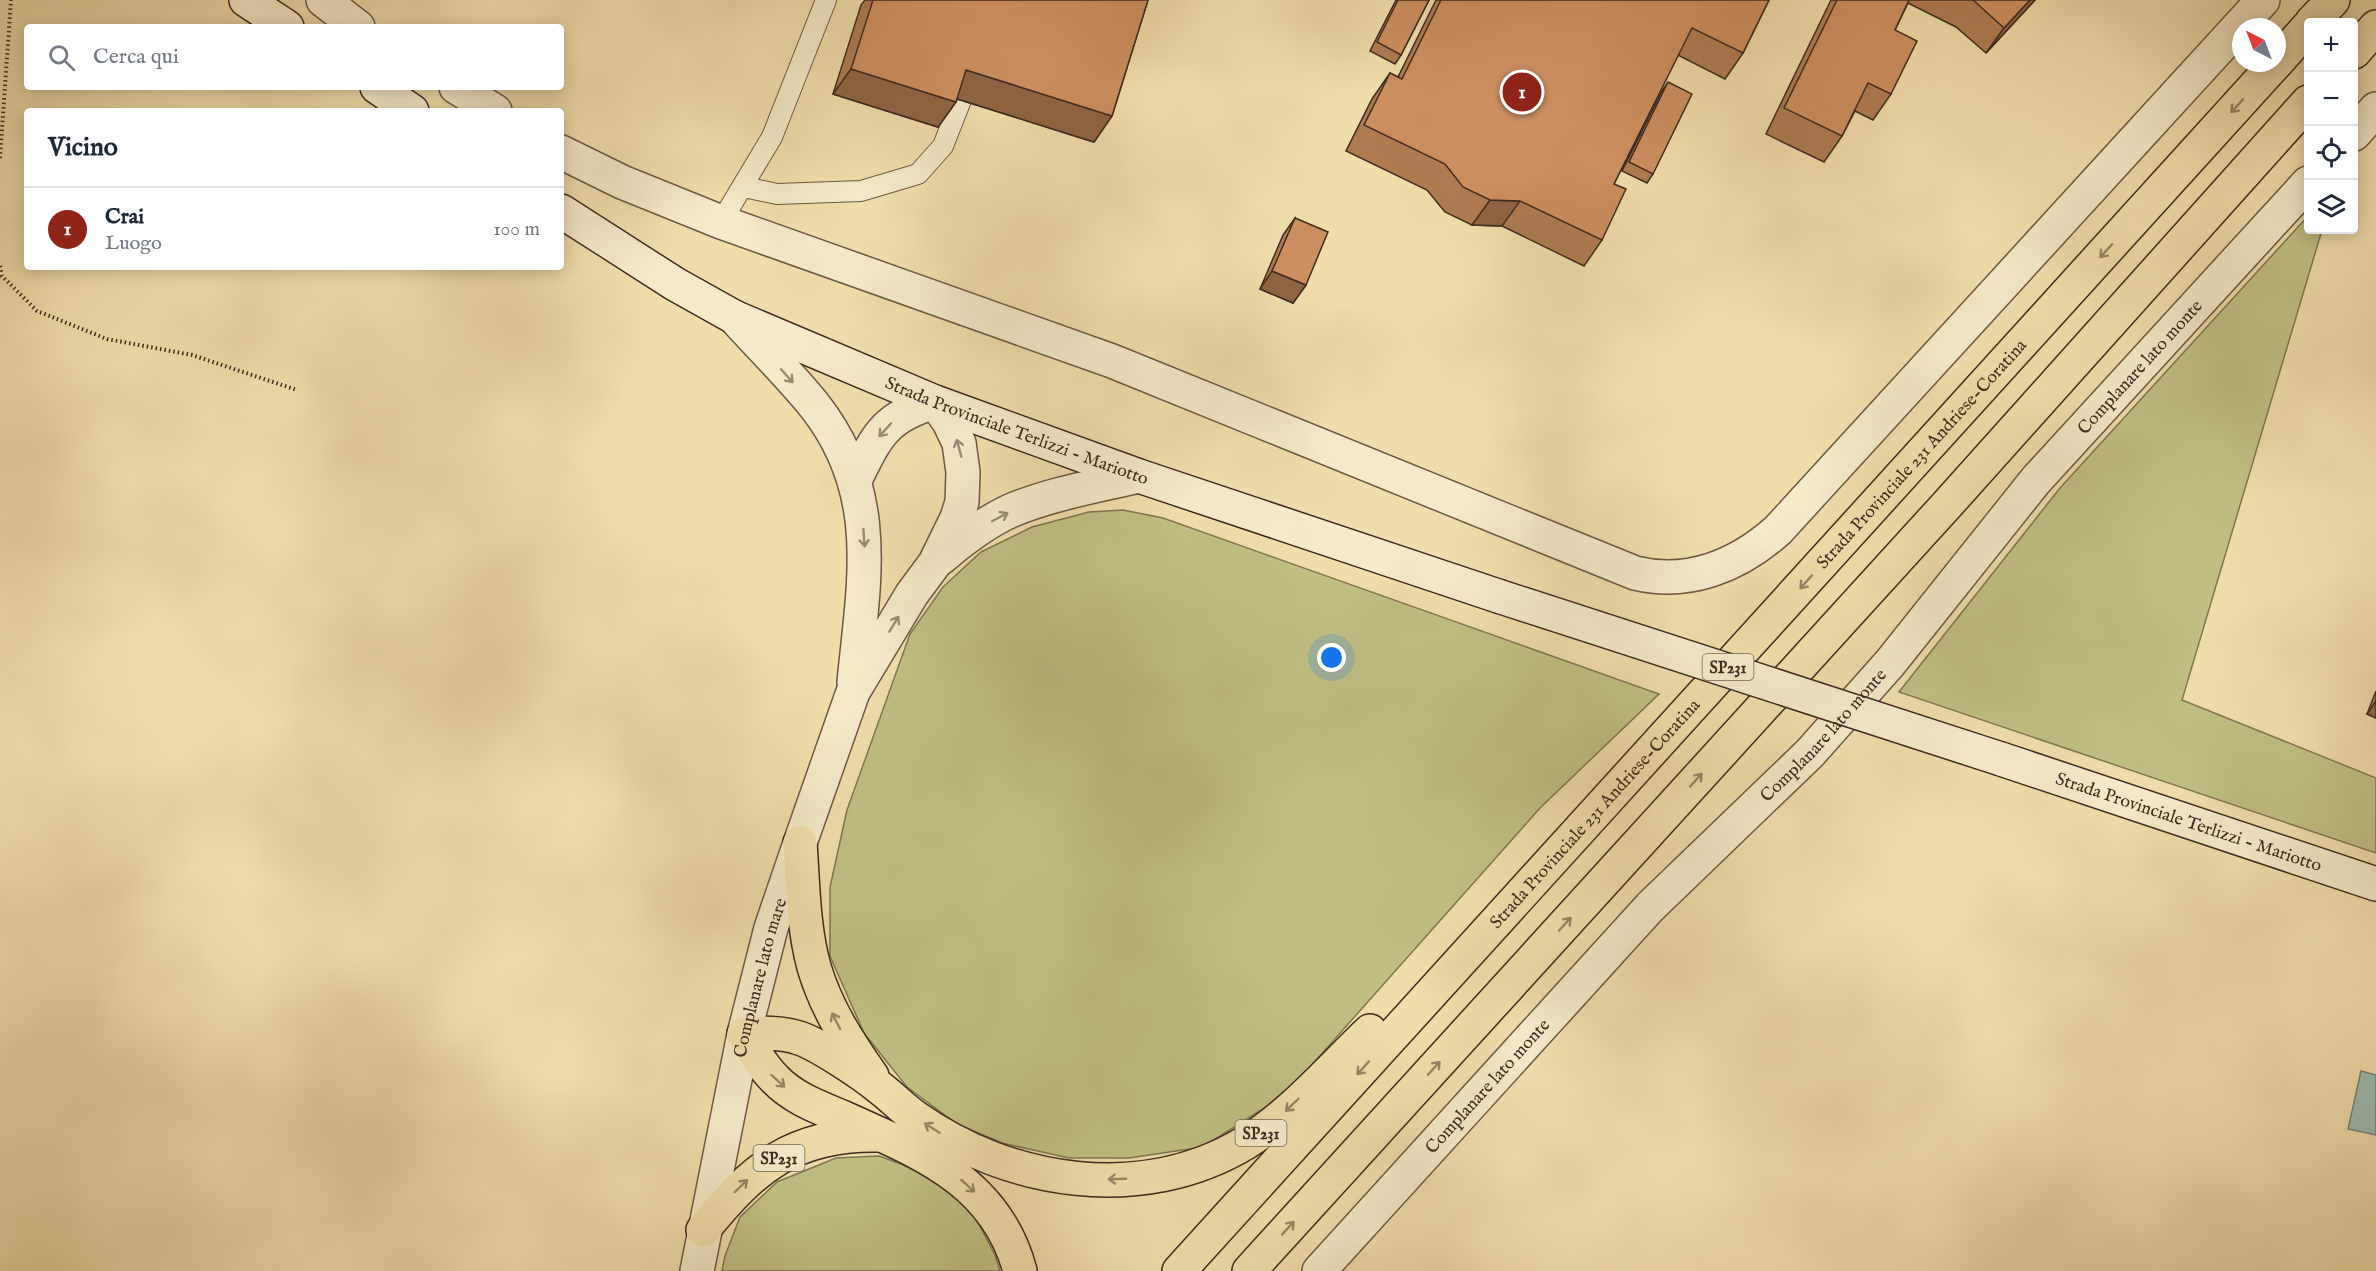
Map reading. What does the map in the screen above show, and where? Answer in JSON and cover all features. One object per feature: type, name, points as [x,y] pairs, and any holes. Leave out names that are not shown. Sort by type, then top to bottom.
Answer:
[{"type":"highway","points":[[2316,18],[2333,0]]},
{"type":"highway","points":[[2358,47],[2376,27]]},
{"type":"highway","name":"Strada Provinciale 231 Andriese-Coratina","points":[[2286,51],[2304,31]]},
{"type":"highway","name":"Strada Provinciale 231 Andriese-Coratina","points":[[1179,1271],[2267,72]]},
{"type":"highway","name":"SP231","points":[[1249,1271],[1944,507],[2304,106]]},
{"type":"highway","name":"SP231","points":[[800,843],[808,940],[817,978],[842,1031],[880,1088]]},
{"type":"highway","name":"SP231","points":[[744,1034],[780,1034],[806,1041],[880,1088],[913,1116],[949,1139],[984,1156],[1021,1169],[1065,1178],[1123,1179],[1164,1174],[1209,1161],[1239,1147],[1268,1128],[1563,848]]},
{"type":"highway","name":"SP231","points":[[744,1034],[768,1071],[794,1095],[922,1154],[947,1169],[976,1193],[1005,1231],[1020,1271]]},
{"type":"highway","name":"SP231","points":[[703,1230],[743,1183],[786,1154],[830,1139],[881,1135]]},
{"type":"street","points":[[246,0],[282,24]]},
{"type":"street","points":[[312,0],[322,24]]},
{"type":"street","points":[[323,0],[354,24]]},
{"type":"street","points":[[564,153],[622,182],[721,222],[1112,361],[1635,573],[1662,577],[1686,576],[1715,569],[1742,556],[1767,540],[1783,525],[2263,0]]},
{"type":"street","points":[[381,90],[408,108]]},
{"type":"street","points":[[461,90],[490,108]]},
{"type":"street","points":[[2358,129],[2376,109]]},
{"type":"street","name":"Complanare lato monte","points":[[1319,1271],[1650,907],[1810,753],[1890,663],[1982,544],[2036,480],[2304,187]]},
{"type":"street","name":"Strada Provinciale Terlizzi - Mariotto","points":[[564,213],[675,284],[734,317],[935,402],[1139,476],[2376,884]]},
{"type":"street","points":[[734,317],[813,405],[838,442],[855,480],[864,527],[865,572],[853,692]]},
{"type":"street","points":[[853,692],[912,594],[935,563],[957,518],[964,486],[959,443],[949,422],[935,402],[916,407],[890,423],[875,441],[855,480]]},
{"type":"street","points":[[935,563],[971,534],[1010,512],[1047,499],[1139,476]]},
{"type":"street","name":"Complanare lato mare","points":[[697,1271],[703,1230],[744,1034],[771,928],[853,692]]},
{"type":"lane","points":[[721,222],[772,137],[826,0]]},
{"type":"lane","points":[[744,187],[777,194],[861,191],[918,174],[943,147],[961,100]]},
{"type":"path","points":[[0,158],[11,0]]},
{"type":"path","points":[[0,266],[2,276],[37,311],[107,339],[192,355],[297,390]]},
{"type":"shaded area","points":[[2304,220],[2304,234],[2321,234],[2182,700],[2376,778],[2376,853],[1899,692],[2060,488]]},
{"type":"shaded area","points":[[1123,510],[1163,518],[1659,694],[1540,808],[1286,1094],[1203,1147],[1129,1158],[1069,1158],[1002,1143],[957,1124],[907,1087],[864,1033],[830,956],[830,887],[847,810],[910,634],[943,587],[981,552],[1032,527],[1089,512]]},
{"type":"shaded area","points":[[879,1156],[931,1175],[973,1213],[995,1255],[1000,1271],[722,1271],[725,1256],[740,1217],[777,1182],[836,1158]]},
{"type":"water","points":[[2361,1071],[2376,1075],[2376,1135],[2348,1129]]},
{"type":"building","points":[[873,0],[1148,0],[1112,116],[966,70],[956,102],[851,69]]},
{"type":"building","points":[[1398,0],[1429,0],[1401,55],[1377,42]]},
{"type":"building","points":[[1441,0],[1769,0],[1743,53],[1692,28],[1614,184],[1626,189],[1602,240],[1520,201],[1490,200],[1463,187],[1445,164],[1364,125],[1390,73],[1402,79]]},
{"type":"building","points":[[1837,0],[1909,0],[1895,30],[1917,41],[1891,94],[1868,83],[1842,136],[1784,108]]},
{"type":"building","points":[[1973,0],[2030,0],[2004,28]]},
{"type":"building","points":[[1668,82],[1692,94],[1653,174],[1629,162]]},
{"type":"building","points":[[1295,218],[1328,232],[1306,285],[1272,271]]},
{"type":"place","name":"Crai","points":[[1522,92]]}]
